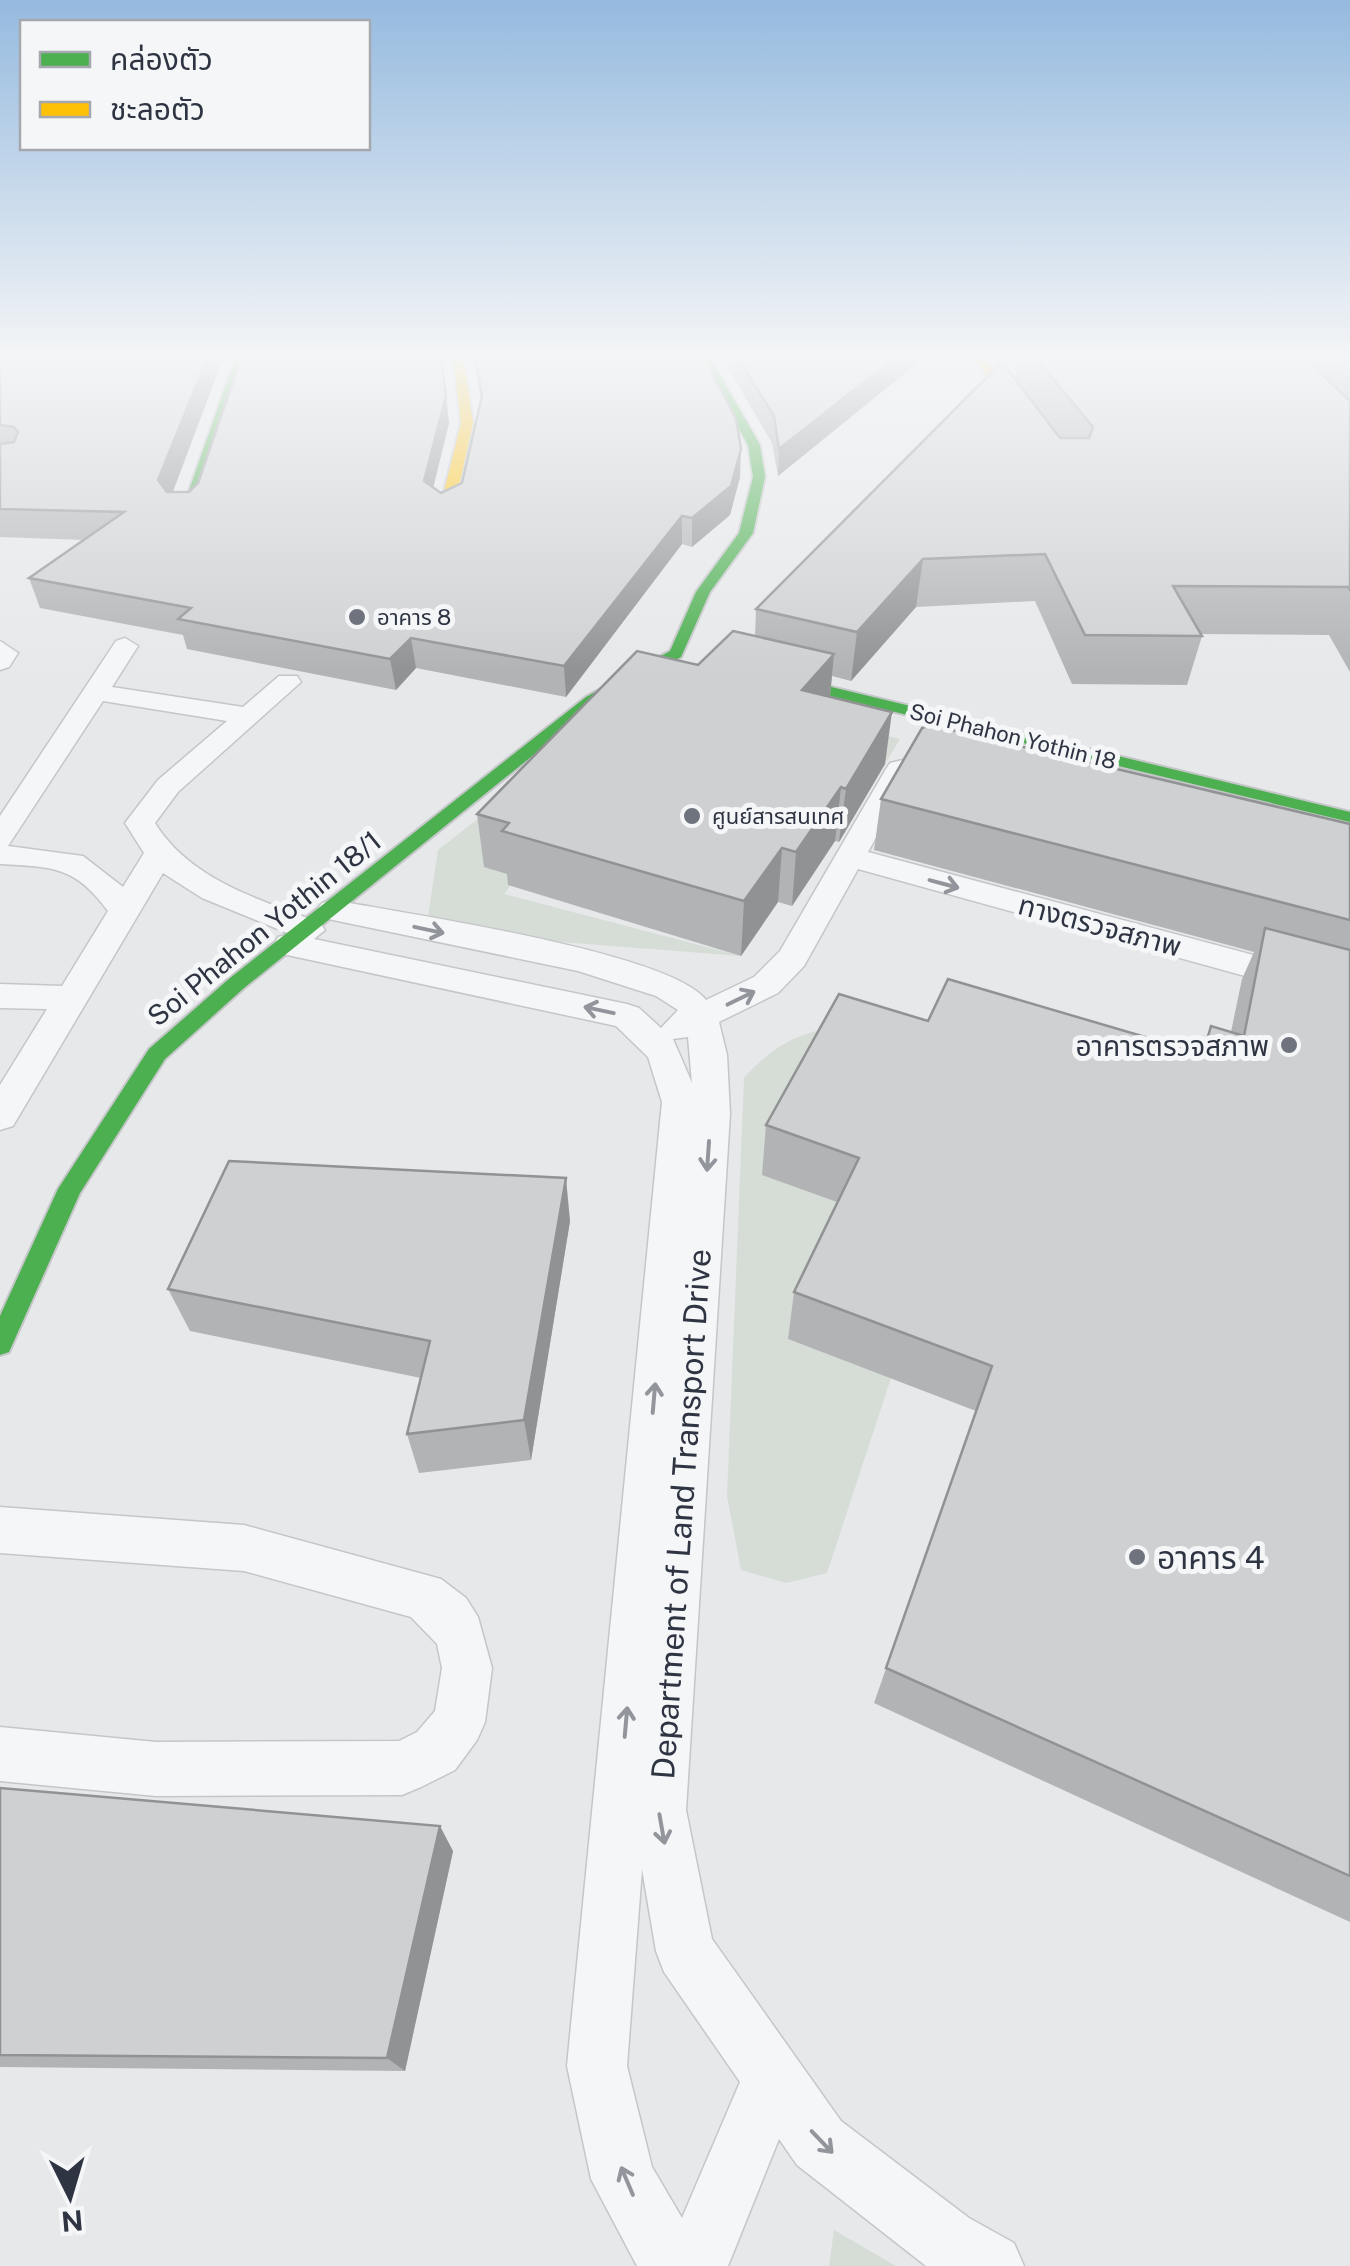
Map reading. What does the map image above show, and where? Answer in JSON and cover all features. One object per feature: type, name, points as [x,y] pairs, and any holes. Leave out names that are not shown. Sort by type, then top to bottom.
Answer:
[{"type":"street","points":[[186,510],[203,462]]},
{"type":"street","points":[[447,508],[457,462]]},
{"type":"street","name":"Soi Phahon Yothin 18/1","points":[[0,1344],[70,1189],[157,1054],[237,982],[311,928],[592,700],[686,656],[703,592],[746,533],[759,477],[757,462]]},
{"type":"street","name":"Soi Phahon Yothin 18","points":[[734,668],[1350,817]]},
{"type":"lane","points":[[0,838],[125,646]]},
{"type":"lane","points":[[0,649],[5,653],[0,662]]},
{"type":"lane","points":[[288,682],[168,786],[140,822],[159,854],[182,876],[311,928],[627,1016],[653,1040],[766,985],[792,958],[900,769],[918,762],[940,764]]},
{"type":"lane","points":[[95,692],[248,716]]},
{"type":"lane","points":[[0,1116],[159,854]]},
{"type":"lane","points":[[0,855],[70,859],[100,877],[124,912]]},
{"type":"lane","name":"ทางตรวจสภาพ","points":[[850,857],[1350,993]]},
{"type":"lane","points":[[311,928],[577,960],[649,980],[689,1001],[698,1019]]},
{"type":"lane","points":[[0,996],[74,998]]},
{"type":"lane","name":"Department of Land Transport Drive","points":[[698,1019],[707,1051],[711,1114],[659,1810],[684,1951],[819,2143],[946,2241],[991,2266]]},
{"type":"lane","name":"Department of Land Transport Drive","points":[[653,1040],[664,1051],[680,1102],[597,2066],[623,2179],[674,2266]]},
{"type":"lane","points":[[0,1530],[244,1548],[424,1596],[448,1616],[460,1635],[468,1668],[460,1722],[436,1751],[402,1768],[156,1769],[0,1754]]},
{"type":"lane","points":[[695,2266],[774,2078]]},
{"type":"shaded area","points":[[735,699],[900,739],[885,764],[644,710],[504,894],[741,956],[548,941],[428,917],[438,850],[626,703]]},
{"type":"shaded area","points":[[878,1023],[937,1030],[788,1339],[891,1378],[827,1573],[786,1583],[741,1570],[727,1496],[744,1078],[789,1041],[820,1030]]},
{"type":"shaded area","points":[[834,2230],[896,2266],[829,2266]]},
{"type":"building","points":[[0,462],[165,462],[158,480],[167,492],[189,492],[198,483],[205,462],[429,462],[424,481],[441,493],[462,483],[467,462],[738,462],[731,486],[692,518],[682,516],[564,666],[411,638],[390,659],[178,619],[191,608],[29,578],[124,512],[0,509]]},
{"type":"building","points":[[903,462],[1350,462],[1350,590],[1173,586],[1202,636],[1085,635],[1045,554],[923,559],[857,632],[756,609]]},
{"type":"building","name":"ศูนย์สารสนเทศ","points":[[733,631],[834,654],[802,690],[892,712],[846,789],[841,787],[796,852],[782,848],[744,901],[502,831],[509,823],[477,814],[637,651],[698,665]]},
{"type":"building","points":[[930,725],[1350,824],[1350,920],[881,799],[922,728]]},
{"type":"building","name":"อาคาร 4","points":[[1265,928],[1350,950],[1350,1876],[886,1668],[992,1366],[794,1292],[859,1158],[766,1125],[839,994],[928,1021],[948,979],[1203,1054],[1211,1026],[1244,1036]]},
{"type":"building","points":[[229,1161],[566,1178],[524,1420],[407,1434],[430,1341],[168,1289]]},
{"type":"building","points":[[0,1788],[440,1826],[387,2058],[0,2055]]},
{"type":"traffic: fast","points":[[186,510],[203,462]]},
{"type":"traffic: fast","points":[[676,654],[703,592],[746,533],[759,477],[757,462]]},
{"type":"traffic: fast","points":[[0,1344],[70,1189],[157,1054],[237,983],[592,700],[676,654]]},
{"type":"traffic: fast","points":[[757,674],[1350,817]]},
{"type":"traffic: slow","points":[[447,508],[458,462]]},
{"type":"place","name":"อาคาร 8","points":[[357,617]]},
{"type":"place","name":"ศูนย์สารสนเทศ","points":[[692,816]]},
{"type":"place","name":"อาคารตรวจสภาพ","points":[[1289,1045]]},
{"type":"place","name":"อาคาร 4","points":[[1137,1557]]}]
